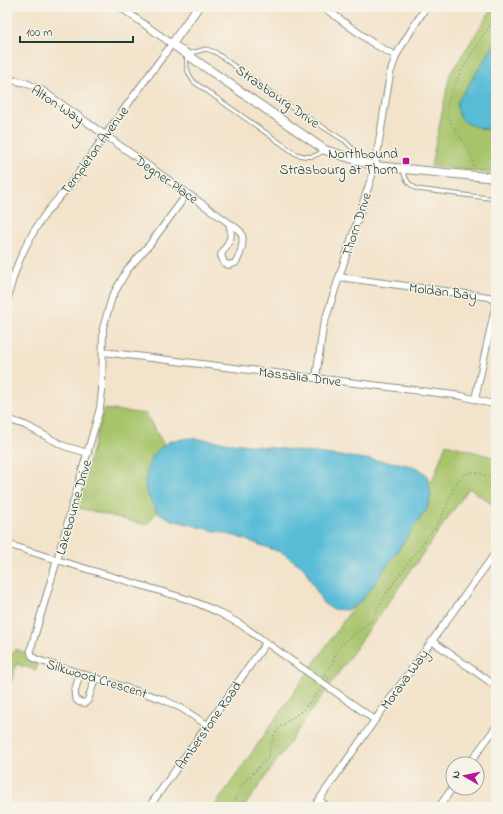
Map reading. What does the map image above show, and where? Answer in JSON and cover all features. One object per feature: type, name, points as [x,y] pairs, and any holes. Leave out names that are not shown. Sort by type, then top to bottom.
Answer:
[{"type":"street","points":[[120,7],[172,44]]},
{"type":"street","name":"Templeton Avenue","points":[[7,302],[16,268],[37,226],[76,177],[198,7]]},
{"type":"street","points":[[323,7],[374,44],[396,56]]},
{"type":"street","name":"Thorn Drive","points":[[316,378],[323,327],[375,166],[387,85],[396,56],[426,7]]},
{"type":"street","name":"Strasbourg Drive","points":[[172,44],[325,150],[357,162],[375,166],[496,178]]},
{"type":"street","name":"Alton Way","points":[[7,79],[26,83],[43,91],[106,136]]},
{"type":"street","name":"Degner Place","points":[[106,136],[187,194],[229,223],[240,231],[242,235],[241,248],[234,264],[229,265],[224,263],[222,259],[222,255],[231,238],[232,232],[229,223]]},
{"type":"street","name":"Lakebourne Drive","points":[[187,194],[150,244],[127,270],[119,282],[112,298],[103,328],[102,391],[100,408],[57,560],[190,600],[216,611],[240,624],[375,720]]},
{"type":"street","name":"Moldan Bay","points":[[339,277],[489,297],[495,301],[495,308],[475,399]]},
{"type":"street","name":"Massalia Drive","points":[[103,352],[462,396],[496,405]]},
{"type":"street","points":[[7,420],[25,426],[64,446],[88,453]]},
{"type":"street","points":[[7,544],[57,560]]},
{"type":"street","name":"Morava Way","points":[[314,807],[432,641],[494,560],[496,552]]},
{"type":"street","name":"Silkwood Crescent","points":[[57,560],[31,648],[33,658],[166,700],[207,725]]},
{"type":"street","points":[[432,641],[496,686]]},
{"type":"street","name":"Amberstone Road","points":[[150,807],[266,643]]},
{"type":"street","points":[[80,674],[74,694],[75,699],[79,702],[84,703],[88,700],[95,678]]},
{"type":"street","points":[[476,756],[496,727]]},
{"type":"street","points":[[439,807],[447,796]]},
{"type":"street","points":[[319,800],[328,807]]},
{"type":"lane","name":"Strasbourg Drive","points":[[187,54],[206,49],[215,52],[285,103],[345,141],[356,152],[357,162]]},
{"type":"lane","points":[[187,54],[186,67],[194,82],[296,154],[308,158],[318,155],[325,150]]},
{"type":"lane","points":[[402,168],[404,178],[409,184],[417,189],[496,199]]},
{"type":"path","points":[[474,166],[472,156],[457,134],[448,114],[447,104],[455,82],[496,16]]},
{"type":"path","points":[[233,807],[243,782],[267,759],[274,736],[279,728],[304,709],[324,685],[329,678],[324,674],[332,665],[335,653],[339,647],[370,621],[387,592],[442,517],[459,478],[464,474],[472,472],[480,473],[496,481]]},
{"type":"green space","points":[[493,7],[496,7],[496,42],[458,101],[457,107],[481,129],[496,130],[496,174],[431,166],[450,74]]},
{"type":"green space","points":[[104,409],[146,414],[164,445],[156,455],[146,477],[145,483],[147,493],[157,512],[146,525],[76,507]]},
{"type":"green space","points":[[446,444],[496,458],[496,507],[469,488],[244,807],[214,807],[354,606],[367,594],[427,509],[431,496],[428,482],[433,479]]},
{"type":"green space","points":[[15,649],[27,653],[31,660],[38,664],[36,670],[16,664],[7,698],[7,653],[13,654]]},
{"type":"water","points":[[496,42],[496,130],[475,127],[464,121],[460,116],[458,101]]},
{"type":"water","points":[[190,438],[399,463],[418,468],[427,475],[431,496],[427,509],[367,594],[357,605],[347,610],[332,609],[323,603],[304,568],[283,553],[235,536],[172,520],[157,512],[146,491],[145,481],[148,466],[154,454],[170,441]]},
{"type":"place","name":"Northbound Strasbourg at Thorn","points":[[406,161]]}]
